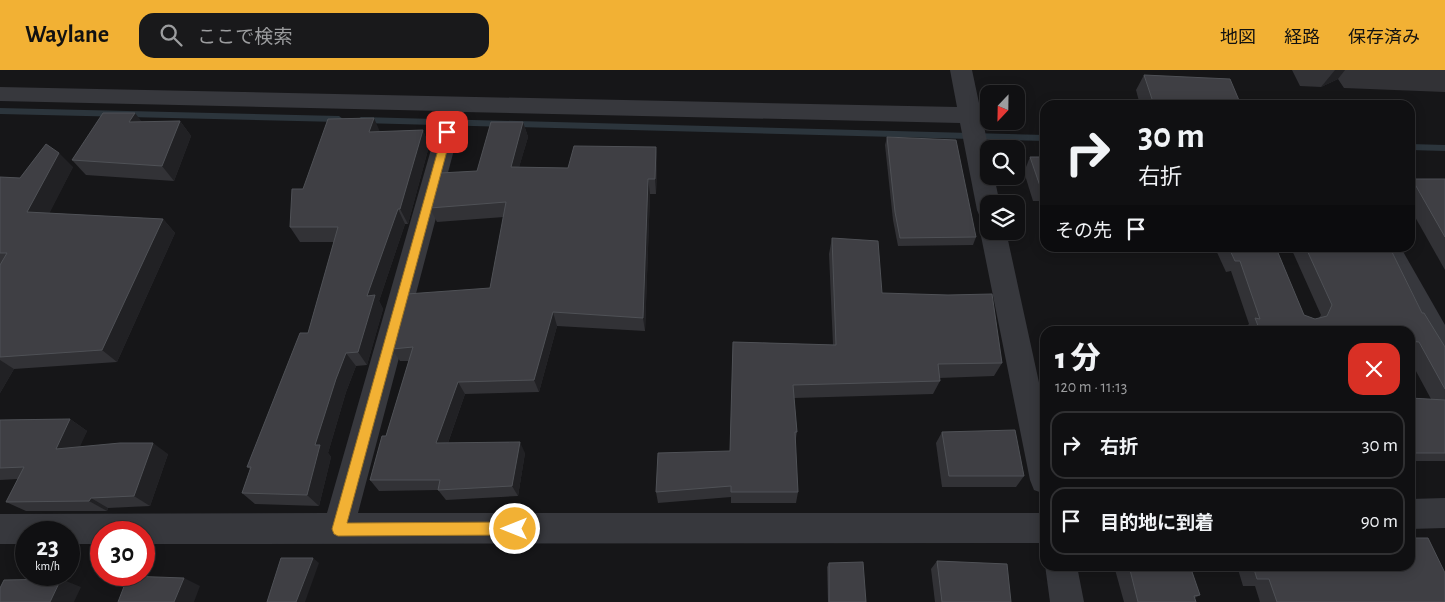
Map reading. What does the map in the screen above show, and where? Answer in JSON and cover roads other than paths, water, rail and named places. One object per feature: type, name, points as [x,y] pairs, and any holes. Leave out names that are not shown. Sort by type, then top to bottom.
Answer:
[{"type":"street","points":[[960,70],[986,195]]},
{"type":"street","points":[[0,94],[452,117],[972,129]]},
{"type":"street","points":[[338,529],[452,117]]},
{"type":"street","points":[[995,240],[1040,456]]},
{"type":"street","points":[[1390,252],[1445,351]]},
{"type":"street","points":[[1415,514],[1445,513]]},
{"type":"street","points":[[0,529],[1040,528]]},
{"type":"street","points":[[1062,571],[1067,602]]},
{"type":"waterway","points":[[0,111],[339,119]]},
{"type":"waterway","points":[[361,120],[1040,138]]},
{"type":"waterway","points":[[1415,147],[1445,148]]}]
